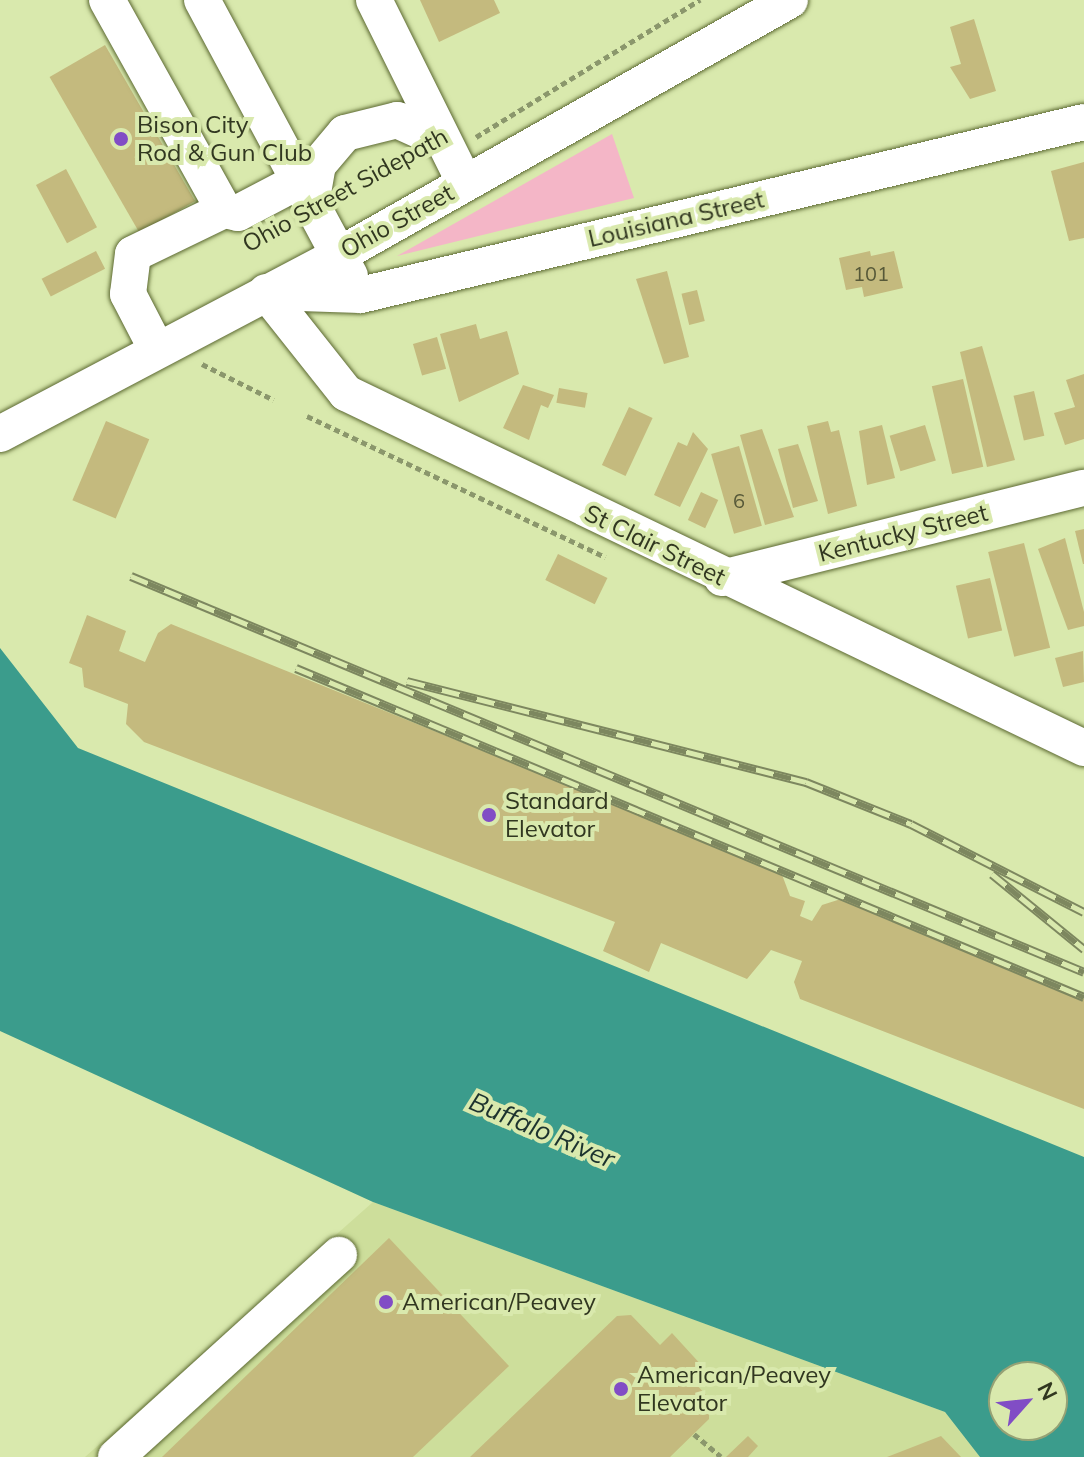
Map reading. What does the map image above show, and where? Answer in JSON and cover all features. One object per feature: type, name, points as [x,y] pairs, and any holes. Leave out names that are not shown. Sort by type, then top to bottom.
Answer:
[{"type":"street","points":[[107,0],[224,210]]},
{"type":"street","points":[[202,0],[361,295]]},
{"type":"street","points":[[374,0],[452,159]]},
{"type":"street","name":"Ohio Street","points":[[0,434],[339,255],[452,159],[790,0]]},
{"type":"street","points":[[157,350],[128,294],[133,254],[224,210],[238,213],[305,192],[318,165],[345,133],[397,120],[452,159]]},
{"type":"street","name":"Louisiana Street","points":[[266,292],[361,295],[1084,122]]},
{"type":"street","name":"St Clair Street","points":[[266,292],[346,393],[722,578],[1084,748]]},
{"type":"street","name":"Kentucky Street","points":[[722,578],[1084,488]]},
{"type":"street","points":[[116,1457],[339,1255]]},
{"type":"path","name":"Ohio Street Sidepath","points":[[452,159],[700,0]]},
{"type":"path","points":[[197,361],[274,400]]},
{"type":"path","points":[[307,416],[315,421]]},
{"type":"path","points":[[694,1434],[721,1457]]},
{"type":"shaded area","points":[[612,134],[634,198],[397,256]]},
{"type":"shaded area","points":[[373,1202],[945,1412],[980,1457],[85,1457]]},
{"type":"water","name":"Buffalo River","points":[[0,648],[78,748],[1084,1157],[1084,1457],[980,1457],[945,1412],[373,1202],[0,1031]]},
{"type":"building","points":[[420,0],[494,0],[500,13],[439,42]]},
{"type":"building","points":[[974,19],[996,91],[970,99],[950,67],[961,64],[950,27]]},
{"type":"building","name":"Bison City Rod & Gun Club","points":[[105,45],[195,201],[140,233],[50,77]]},
{"type":"building","points":[[1084,162],[1084,238],[1069,241],[1051,171]]},
{"type":"building","points":[[66,169],[97,227],[67,243],[36,185]]},
{"type":"building","points":[[96,251],[105,269],[51,297],[42,279]]},
{"type":"building","points":[[870,251],[871,256],[894,251],[903,288],[864,297],[862,287],[846,290],[839,258]]},
{"type":"building","points":[[667,271],[689,357],[664,364],[636,279]]},
{"type":"building","points":[[697,290],[705,321],[689,325],[681,294]]},
{"type":"building","points":[[476,324],[480,339],[507,331],[519,374],[459,402],[440,334]]},
{"type":"building","points":[[437,337],[446,369],[422,376],[413,344]]},
{"type":"building","points":[[982,346],[1015,460],[987,467],[960,352]]},
{"type":"building","points":[[1084,374],[1084,439],[1065,445],[1054,413],[1075,407],[1066,380]]},
{"type":"building","points":[[963,379],[983,467],[952,474],[932,386]]},
{"type":"building","points":[[523,385],[554,395],[548,408],[541,405],[529,440],[503,428]]},
{"type":"building","points":[[559,388],[588,393],[585,408],[556,403]]},
{"type":"building","points":[[1034,391],[1044,436],[1024,441],[1014,396]]},
{"type":"building","points":[[629,407],[653,418],[626,476],[602,465]]},
{"type":"building","points":[[106,421],[149,439],[116,519],[72,500]]},
{"type":"building","points":[[828,421],[831,432],[839,430],[857,506],[828,514],[807,426]]},
{"type":"building","points":[[882,425],[895,478],[867,485],[859,431]]},
{"type":"building","points":[[925,425],[936,460],[900,471],[890,436]]},
{"type":"building","points":[[762,429],[794,517],[765,525],[740,435]]},
{"type":"building","points":[[693,432],[708,449],[680,507],[654,495],[678,442],[687,446]]},
{"type":"building","points":[[798,444],[818,501],[793,508],[778,449]]},
{"type":"building","points":[[739,446],[762,526],[734,534],[711,454]]},
{"type":"building","points":[[701,492],[718,500],[705,528],[688,520]]},
{"type":"building","points":[[1084,529],[1084,564],[1083,564],[1075,531]]},
{"type":"building","points":[[1065,538],[1084,612],[1084,626],[1068,630],[1038,549]]},
{"type":"building","points":[[1024,543],[1050,648],[1014,657],[988,552]]},
{"type":"building","points":[[558,554],[607,578],[595,604],[545,580]]},
{"type":"building","points":[[990,578],[1002,631],[968,638],[956,586]]},
{"type":"building","name":"Standard Elevator","points":[[87,615],[126,631],[119,651],[145,662],[158,633],[171,624],[781,872],[790,896],[805,901],[800,916],[812,921],[822,905],[844,898],[1084,999],[1084,1109],[800,999],[794,982],[802,961],[771,950],[747,979],[661,943],[649,972],[603,951],[615,922],[144,742],[126,724],[128,704],[84,687],[82,668],[69,663]]},
{"type":"building","points":[[1083,651],[1084,682],[1063,687],[1055,658]]},
{"type":"building","name":"American/Peavey","points":[[389,1238],[509,1366],[413,1457],[162,1457]]},
{"type":"building","name":"American/Peavey Elevator","points":[[631,1315],[660,1345],[672,1333],[704,1368],[691,1379],[709,1398],[709,1419],[670,1457],[470,1457],[617,1316]]},
{"type":"building","points":[[748,1436],[758,1446],[748,1457],[726,1457]]},
{"type":"building","points":[[941,1436],[961,1457],[887,1457]]},
{"type":"railway","points":[[131,576],[1084,972]]},
{"type":"railway","points":[[296,668],[1084,997]]},
{"type":"railway","points":[[407,681],[806,782],[911,824],[1084,912]]},
{"type":"railway","points":[[992,874],[1084,949]]},
{"type":"place","name":"Bison City Rod & Gun Club","points":[[121,139]]},
{"type":"place","name":"Standard Elevator","points":[[489,815]]},
{"type":"place","name":"American/Peavey","points":[[386,1302]]},
{"type":"place","name":"American/Peavey Elevator","points":[[621,1389]]}]
